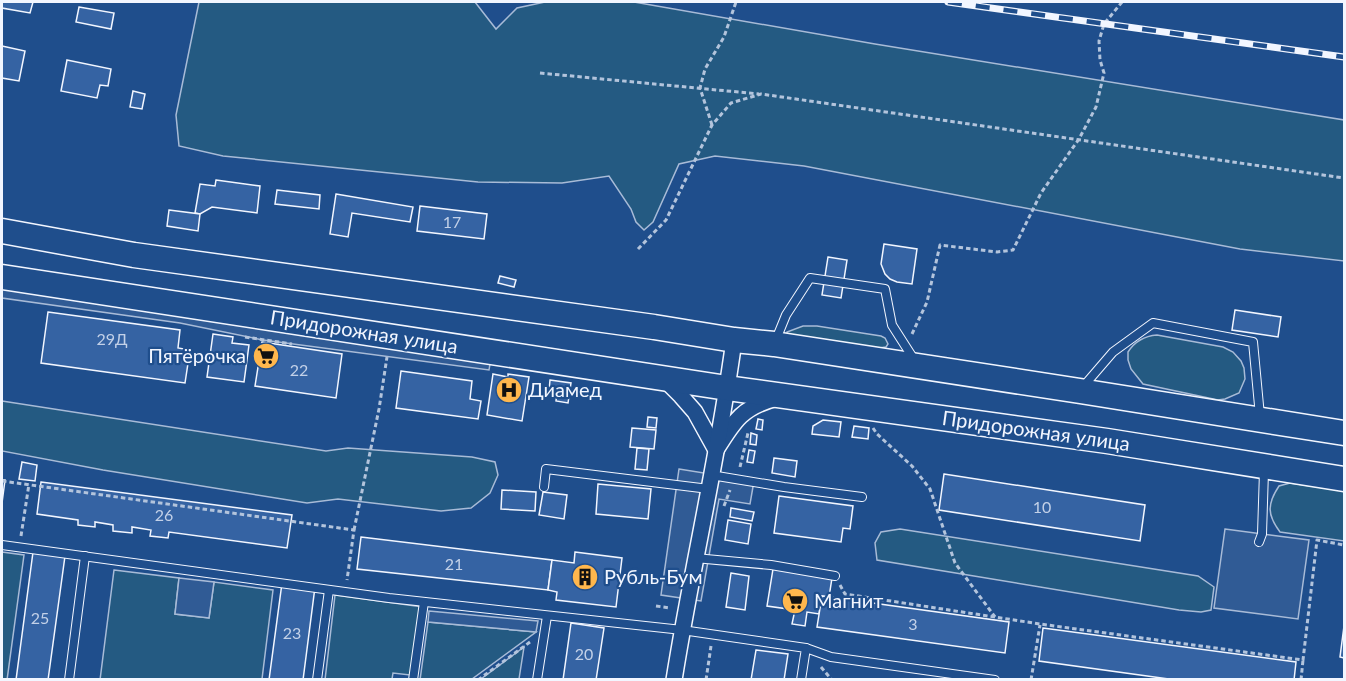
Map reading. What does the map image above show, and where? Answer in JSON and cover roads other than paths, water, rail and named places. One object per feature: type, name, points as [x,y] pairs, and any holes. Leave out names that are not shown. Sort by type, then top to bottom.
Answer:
[{"type":"main road","points":[[2,231],[135,255],[774,344],[1344,433]]},
{"type":"main road","name":"Придорожная улица","points":[[2,277],[728,388],[1107,441],[1344,479]]},
{"type":"street","points":[[674,680],[728,388],[734,340]]},
{"type":"street","points":[[663,378],[695,412],[716,450]]},
{"type":"street","points":[[716,450],[736,419],[747,409],[784,396]]},
{"type":"lane","points":[[774,344],[786,315],[810,278],[885,289],[892,325],[919,367]]},
{"type":"lane","points":[[1080,391],[1113,352],[1153,323],[1253,342],[1260,421]]},
{"type":"lane","points":[[1259,542],[1262,534],[1264,466]]},
{"type":"lane","points":[[544,487],[546,470],[784,487],[862,497]]},
{"type":"lane","points":[[2,545],[424,602],[682,630],[806,648],[831,657],[995,680]]},
{"type":"lane","points":[[69,680],[86,556]]},
{"type":"lane","points":[[695,558],[771,565],[835,576]]},
{"type":"lane","points":[[317,680],[329,590]]},
{"type":"lane","points":[[413,680],[424,602]]},
{"type":"lane","points":[[537,680],[547,616]]},
{"type":"lane","points":[[801,680],[806,648]]},
{"type":"railway","points":[[948,2],[1344,57]]},
{"type":"place","name":"Пятёрочка","points":[[266,356]]},
{"type":"place","name":"Диамед","points":[[509,390]]},
{"type":"place","name":"Рубль-Бум","points":[[585,577]]},
{"type":"place","name":"Магнит","points":[[795,601]]}]
